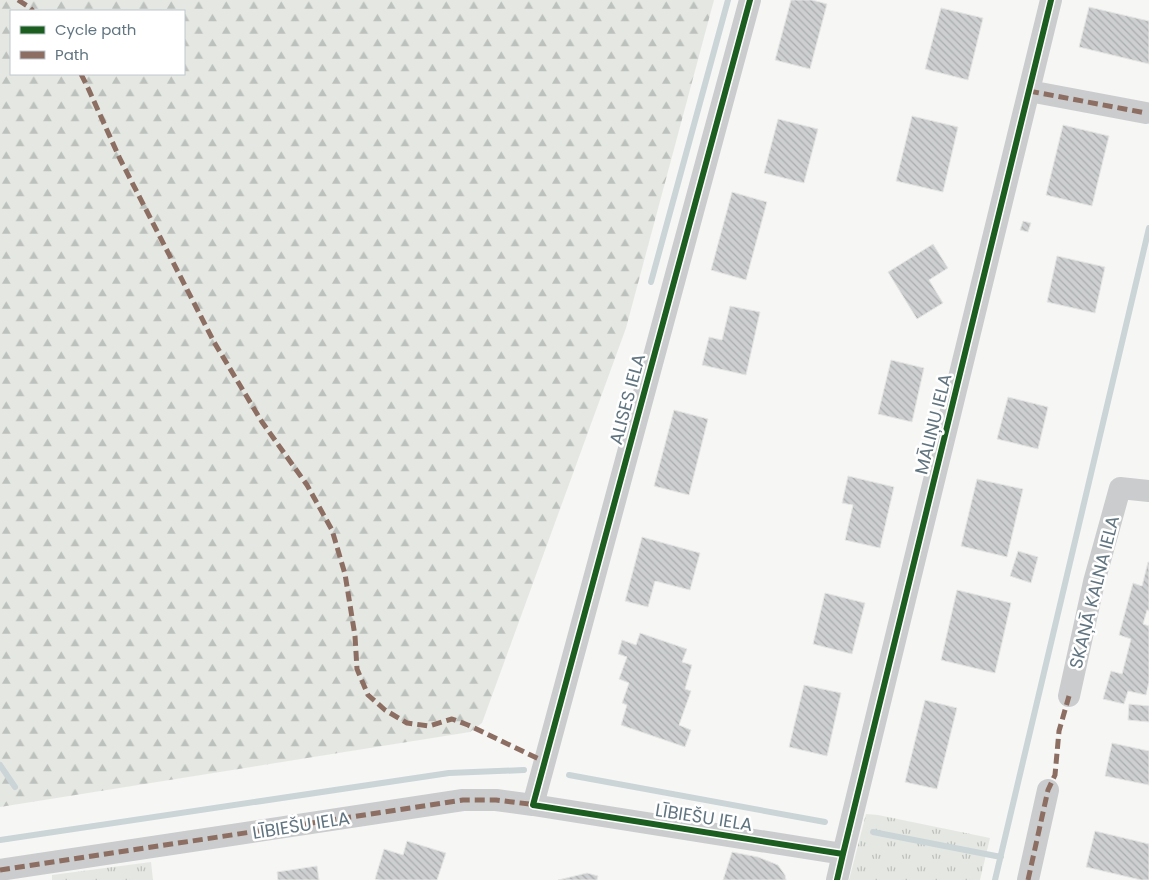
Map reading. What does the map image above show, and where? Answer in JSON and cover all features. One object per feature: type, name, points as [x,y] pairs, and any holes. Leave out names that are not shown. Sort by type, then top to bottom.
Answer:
[{"type":"street","name":"ALISES IELA","points":[[533,805],[750,0]]},
{"type":"street","name":"MĀLIŅU IELA","points":[[844,854],[1051,0]]},
{"type":"street","points":[[1029,91],[1146,113]]},
{"type":"street","name":"SKAŅĀ KALNA IELA","points":[[1069,696],[1094,582],[1120,488],[1149,491]]},
{"type":"street","points":[[1028,880],[1048,790]]},
{"type":"street","name":"LĪBIEŠU IELA","points":[[0,870],[464,800],[496,800],[533,805],[844,854]]},
{"type":"street","points":[[838,880],[844,854]]},
{"type":"green space","points":[[0,0],[714,0],[626,328],[482,723],[470,732],[0,807]]},
{"type":"green space","points":[[866,814],[990,838],[980,880],[849,880]]},
{"type":"green space","points":[[151,862],[153,880],[52,880],[52,875]]},
{"type":"building","points":[[791,0],[812,0],[827,4],[810,69],[775,60]]},
{"type":"building","points":[[1089,7],[1149,21],[1149,64],[1079,47]]},
{"type":"building","points":[[941,8],[983,18],[968,80],[925,69]]},
{"type":"building","points":[[912,116],[958,127],[943,192],[896,181]]},
{"type":"building","points":[[778,119],[818,129],[804,183],[764,173]]},
{"type":"building","points":[[1063,125],[1109,136],[1092,206],[1046,195]]},
{"type":"building","points":[[732,192],[767,202],[746,280],[711,270]]},
{"type":"building","points":[[1023,221],[1031,223],[1028,232],[1020,230]]},
{"type":"building","points":[[933,244],[948,268],[929,280],[943,303],[917,319],[888,272]]},
{"type":"building","points":[[1057,256],[1105,267],[1095,313],[1047,302]]},
{"type":"building","points":[[730,306],[760,312],[746,375],[702,365],[709,337],[722,340]]},
{"type":"building","points":[[891,360],[924,368],[912,422],[878,414]]},
{"type":"building","points":[[1008,397],[1048,407],[1038,449],[997,439]]},
{"type":"building","points":[[674,410],[708,419],[689,495],[654,486]]},
{"type":"building","points":[[848,476],[894,487],[880,548],[845,540],[853,505],[842,503]]},
{"type":"building","points":[[977,479],[1023,489],[1007,557],[961,546]]},
{"type":"building","points":[[642,537],[700,553],[690,590],[655,581],[648,607],[625,601]]},
{"type":"building","points":[[1018,551],[1038,557],[1031,583],[1010,576]]},
{"type":"building","points":[[1148,562],[1149,611],[1147,610],[1143,624],[1149,626],[1149,682],[1146,695],[1128,691],[1124,704],[1103,699],[1111,671],[1122,674],[1131,639],[1119,635],[1133,583],[1142,586]]},
{"type":"building","points":[[957,590],[1011,603],[995,673],[941,660]]},
{"type":"building","points":[[825,593],[865,603],[852,654],[813,644]]},
{"type":"building","points":[[640,633],[687,649],[682,662],[692,665],[685,689],[691,691],[679,725],[691,730],[685,747],[621,725],[627,705],[622,703],[629,683],[619,679],[627,657],[618,654],[622,640],[636,645]]},
{"type":"building","points":[[804,685],[841,693],[827,756],[789,747]]},
{"type":"building","points":[[925,700],[957,708],[937,789],[905,782]]},
{"type":"building","points":[[1129,704],[1149,706],[1149,722],[1128,720]]},
{"type":"building","points":[[1112,743],[1149,751],[1149,785],[1105,776]]},
{"type":"building","points":[[1095,831],[1149,844],[1149,880],[1141,880],[1086,867]]},
{"type":"building","points":[[407,841],[446,853],[437,880],[375,879],[384,849],[403,855]]},
{"type":"building","points":[[732,852],[758,857],[778,865],[786,880],[723,880]]},
{"type":"building","points":[[317,866],[319,880],[278,880],[277,872]]},
{"type":"building","points":[[587,873],[598,876],[597,880],[558,880]]},
{"type":"waterway","points":[[651,282],[728,0]]},
{"type":"waterway","points":[[995,880],[1149,228]]},
{"type":"waterway","points":[[0,765],[15,787]]},
{"type":"waterway","points":[[0,840],[449,773],[524,770]]},
{"type":"waterway","points":[[569,775],[825,822]]},
{"type":"waterway","points":[[873,832],[1001,857]]},
{"type":"marked path","points":[[18,0],[32,10]]},
{"type":"marked path","points":[[82,75],[120,159],[214,342],[262,422],[307,485],[332,530],[345,574],[355,636],[357,669],[368,695],[385,710],[407,723],[429,726],[452,719],[545,762]]},
{"type":"marked path","points":[[1029,91],[1146,113]]},
{"type":"marked path","points":[[1028,880],[1048,790],[1055,775],[1059,731],[1069,696]]},
{"type":"marked path","points":[[0,870],[463,800],[496,800],[537,805]]},
{"type":"cycle path","points":[[750,0],[533,805],[843,854],[837,880]]},
{"type":"cycle path","points":[[843,854],[1051,0]]}]
